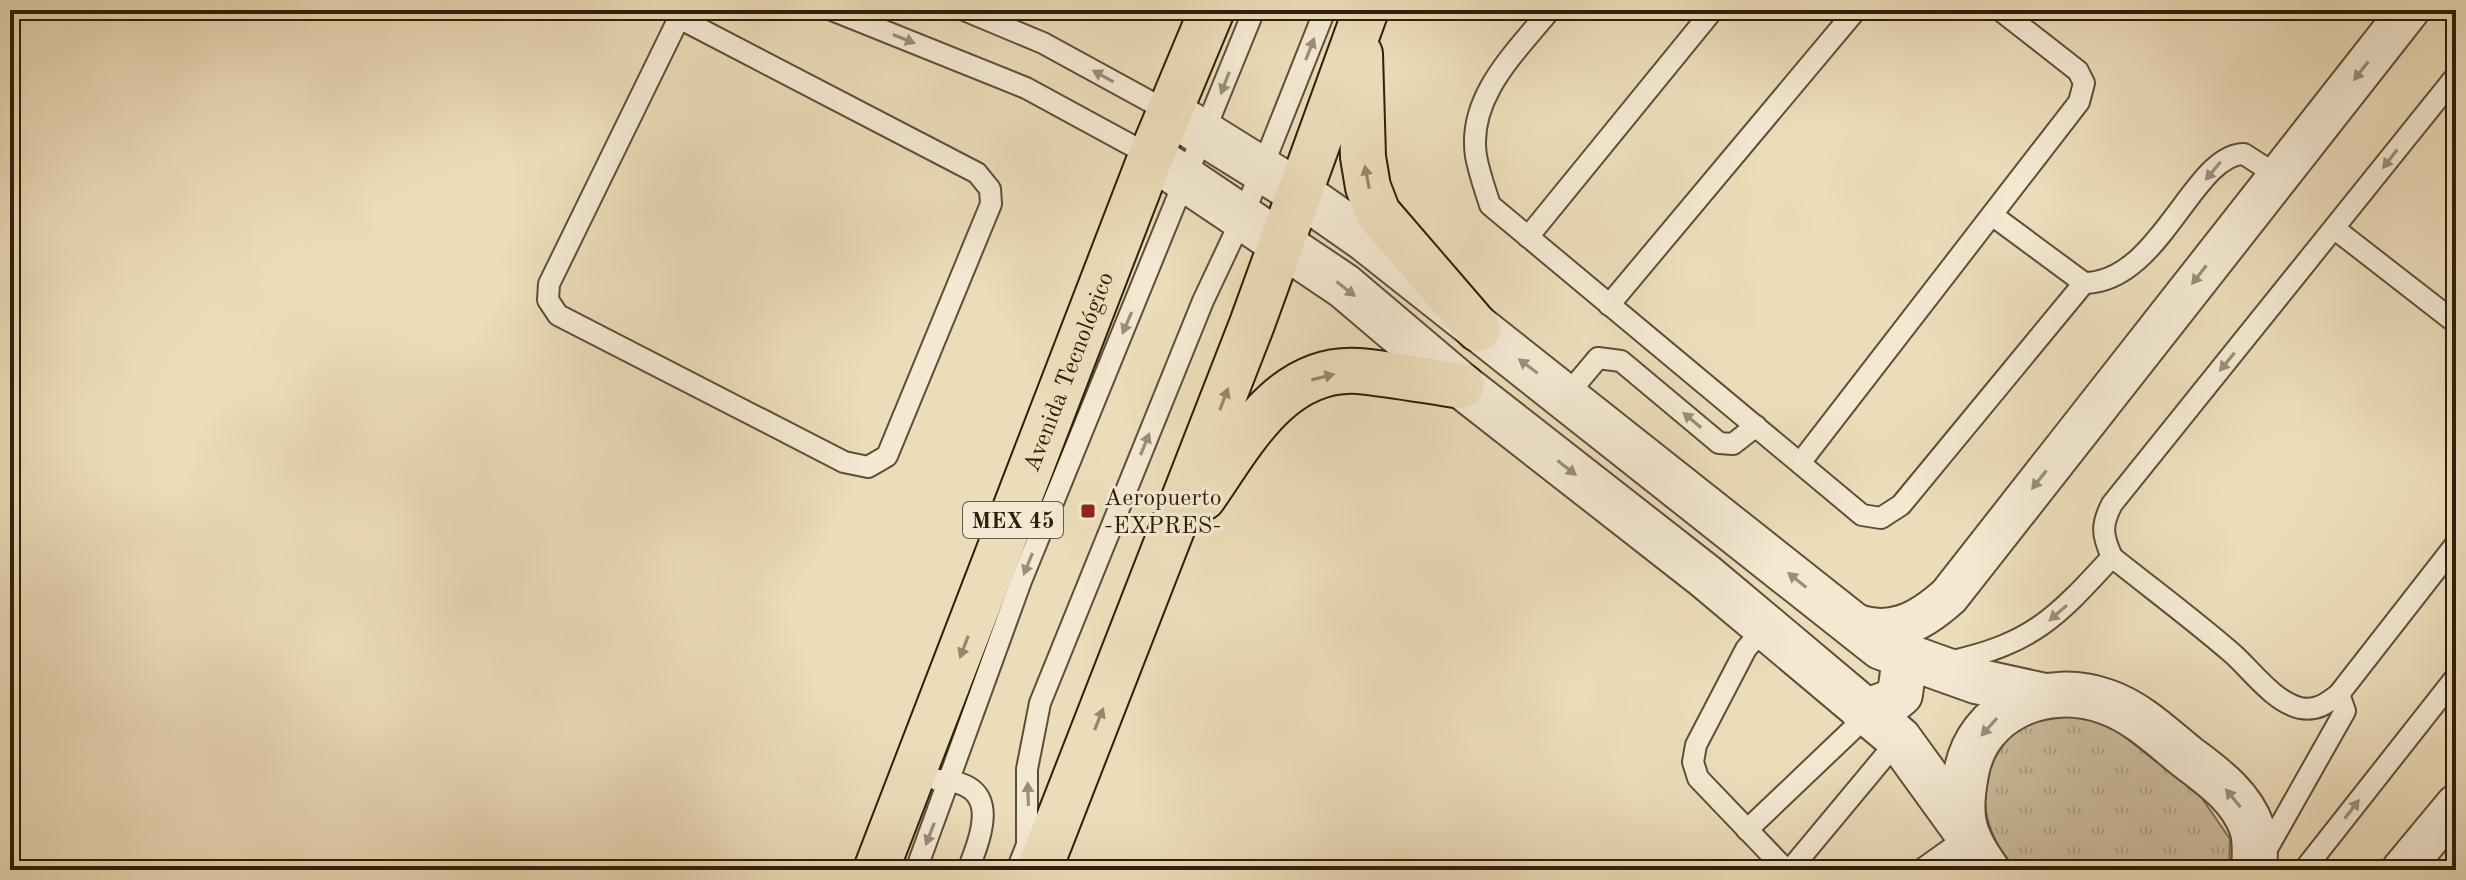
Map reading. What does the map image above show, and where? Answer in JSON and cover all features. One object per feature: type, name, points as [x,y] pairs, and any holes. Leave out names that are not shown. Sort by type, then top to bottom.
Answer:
[{"type":"main road","name":"Avenida Tecnológico","points":[[876,870],[932,780],[1151,156],[1188,124],[1212,10]]},
{"type":"main road","points":[[1039,870],[1283,244],[1301,194],[1350,16]]},
{"type":"main road","points":[[1350,16],[1363,157],[1368,187],[1378,213],[1478,329]]},
{"type":"main road","points":[[1163,556],[1262,413],[1289,390],[1317,377],[1354,371],[1462,386]]},
{"type":"street","points":[[1849,622],[1869,631],[1902,627],[1927,616],[1949,596],[2409,10]]},
{"type":"street","points":[[1188,124],[1301,194],[1364,238],[1567,395],[1881,647],[1976,681],[2040,695],[2106,701],[2135,716],[2220,783],[2239,803],[2252,828],[2255,870]]},
{"type":"street","points":[[1151,156],[1344,286],[1462,386],[1705,576],[1899,739],[1972,845]]},
{"type":"street","points":[[1864,712],[1889,703],[1900,694],[1905,657]]},
{"type":"street","points":[[1972,845],[1962,795],[1968,760],[1983,730],[2005,710],[2040,695]]},
{"type":"street","points":[[2402,870],[2456,805]]},
{"type":"lane","points":[[832,10],[1026,88],[1151,156]]},
{"type":"lane","points":[[916,870],[932,780],[1021,581],[1187,180],[1188,124],[1254,10]]},
{"type":"lane","points":[[1528,237],[1713,10]]},
{"type":"lane","points":[[1609,305],[1856,10]]},
{"type":"lane","points":[[1800,463],[2079,102],[2084,83],[2078,71],[2000,10]]},
{"type":"lane","points":[[971,11],[1043,43],[1188,124]]},
{"type":"lane","points":[[1545,12],[1491,82],[1480,115],[1476,154],[1490,205],[1862,515],[1881,518],[1901,505],[2084,283]]},
{"type":"lane","points":[[681,14],[977,173],[990,189],[991,204],[970,261],[887,456],[868,467],[844,462],[558,315],[548,300],[549,284],[681,14]]},
{"type":"lane","points":[[1017,870],[1027,845],[1027,769],[1040,703],[1203,301],[1262,170],[1350,16]]},
{"type":"lane","points":[[2456,76],[2112,504],[2102,522],[2102,536],[2112,557],[2296,707],[2323,706],[2339,694],[2358,665],[2456,544]]},
{"type":"lane","points":[[1992,215],[2084,283],[2101,283],[2139,260],[2223,159],[2244,154],[2278,176]]},
{"type":"lane","points":[[2335,229],[2456,323]]},
{"type":"lane","points":[[1567,395],[1598,358],[1608,356],[1621,361],[1719,443],[1733,444],[1756,426]]},
{"type":"lane","points":[[1905,657],[1948,662],[1984,654],[2020,640],[2062,612],[2112,557]]},
{"type":"lane","points":[[1765,627],[1746,649],[1696,745],[1693,762],[1698,778],[1788,870],[1899,739]]},
{"type":"lane","points":[[2304,870],[2456,677]]},
{"type":"lane","points":[[2255,870],[2345,711],[2339,694]]},
{"type":"lane","points":[[1747,830],[1852,730],[1864,712]]},
{"type":"lane","points":[[932,780],[968,786],[980,798],[985,819],[968,870]]},
{"type":"lane","points":[[1921,870],[1972,845]]},
{"type":"green space","points":[[2079,714],[2110,725],[2201,797],[2230,839],[2229,870],[2019,870],[2004,855],[1989,824],[1986,807],[1989,773],[1995,758],[2017,732],[2031,722],[2052,715]]},
{"type":"place","name":"Aeropuerto -EXPRES-","points":[[1088,511]]}]
